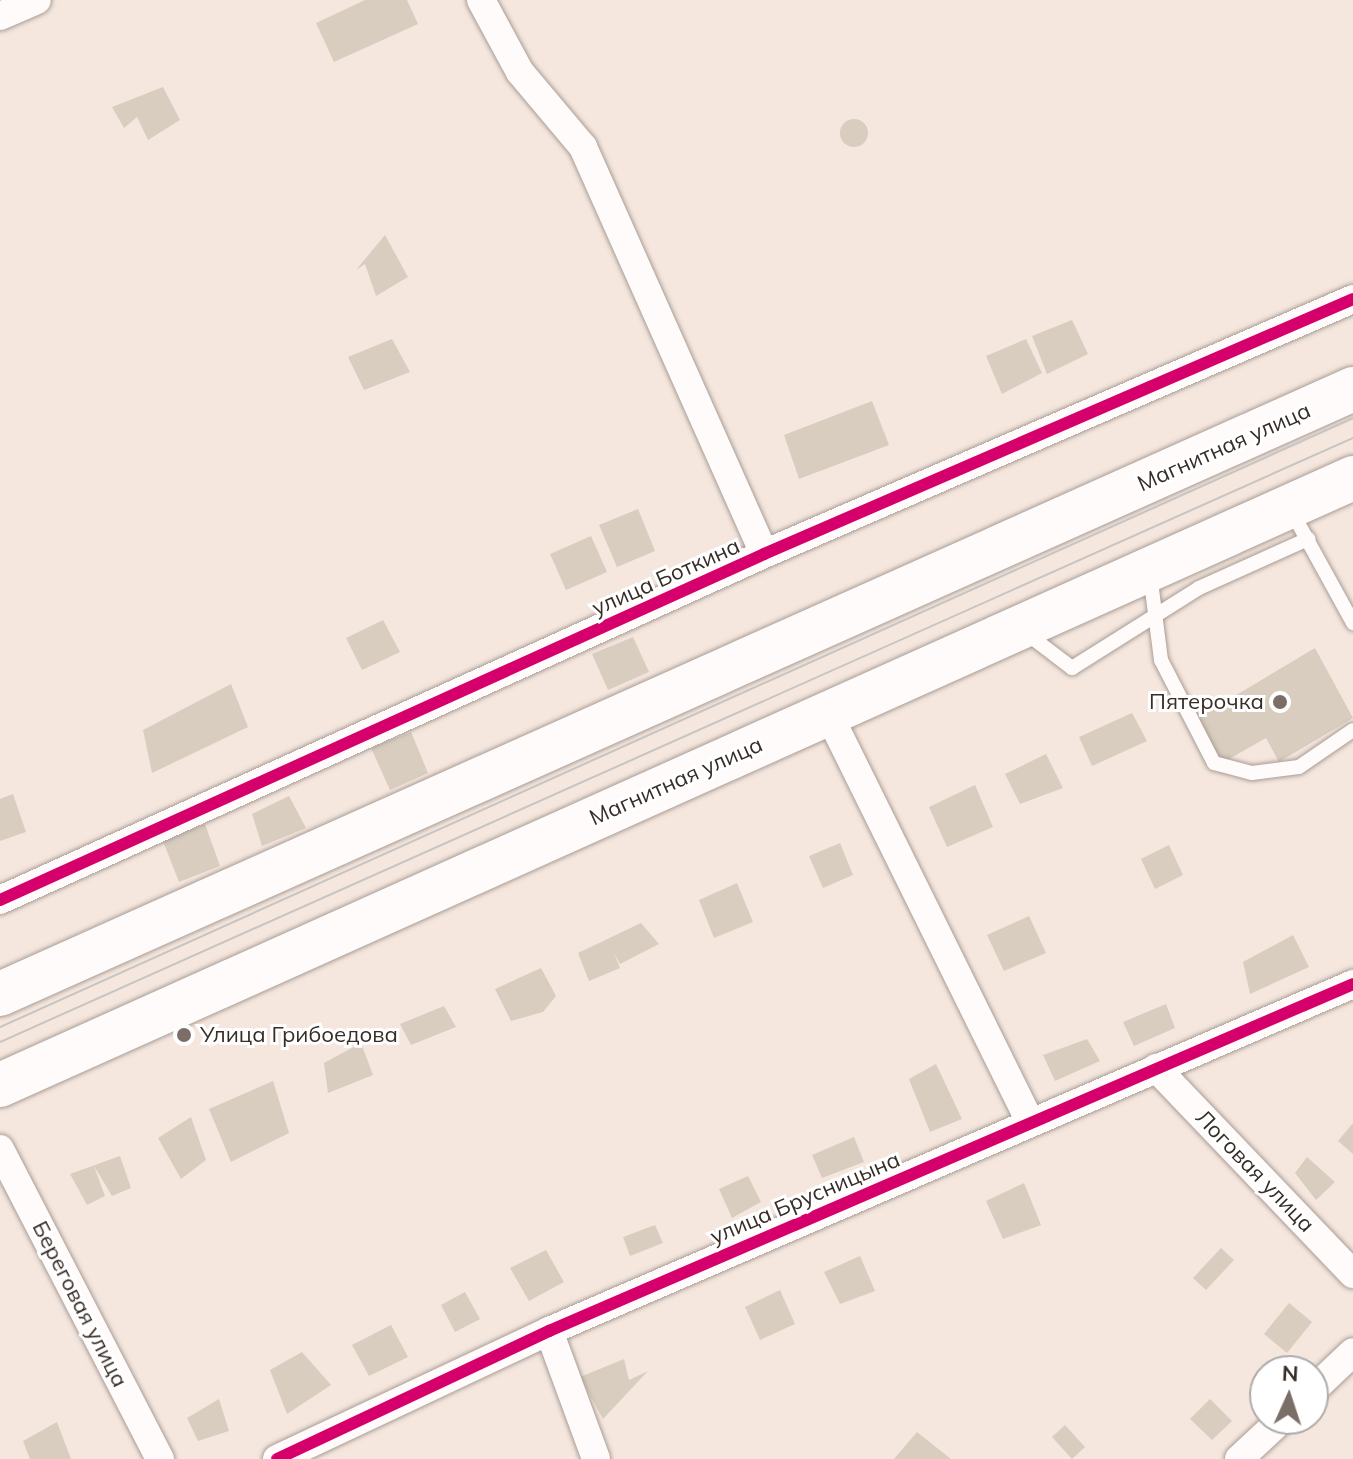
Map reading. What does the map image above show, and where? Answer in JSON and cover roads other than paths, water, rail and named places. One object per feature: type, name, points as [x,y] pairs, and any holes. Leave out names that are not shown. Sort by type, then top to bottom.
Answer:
[{"type":"main road","name":"Магнитная улица","points":[[0,994],[1353,389]]},
{"type":"main road","name":"Магнитная улица","points":[[0,1085],[1149,570],[1299,523],[1353,478]]},
{"type":"street","points":[[0,16],[37,0]]},
{"type":"street","points":[[481,0],[520,72],[583,147],[764,554]]},
{"type":"street","name":"улица Боткина","points":[[0,900],[764,554],[1353,299]]},
{"type":"street","points":[[828,713],[1030,1122]]},
{"type":"street","name":"улица Брусницына","points":[[277,1459],[549,1331],[1353,984]]},
{"type":"street","name":"Логовая улица","points":[[1156,1068],[1353,1274]]},
{"type":"street","name":"Береговая улица","points":[[0,1149],[153,1457]]},
{"type":"street","points":[[549,1331],[596,1459]]},
{"type":"street","points":[[1329,1375],[1353,1352]]},
{"type":"street","points":[[1239,1459],[1265,1435]]},
{"type":"lane","points":[[1019,628],[1072,668],[1152,623],[1199,588],[1299,523],[1353,623]]},
{"type":"lane","points":[[1149,570],[1152,623],[1161,660],[1214,763],[1252,773],[1299,767],[1353,730]]},
{"type":"tram line","points":[[0,1027],[1353,418]]},
{"type":"tram line","points":[[0,1042],[1353,438]]},
{"type":"place","name":"Пятерочка","points":[[1280,702]]},
{"type":"place","name":"Улица Грибоедова","points":[[184,1035]]}]
